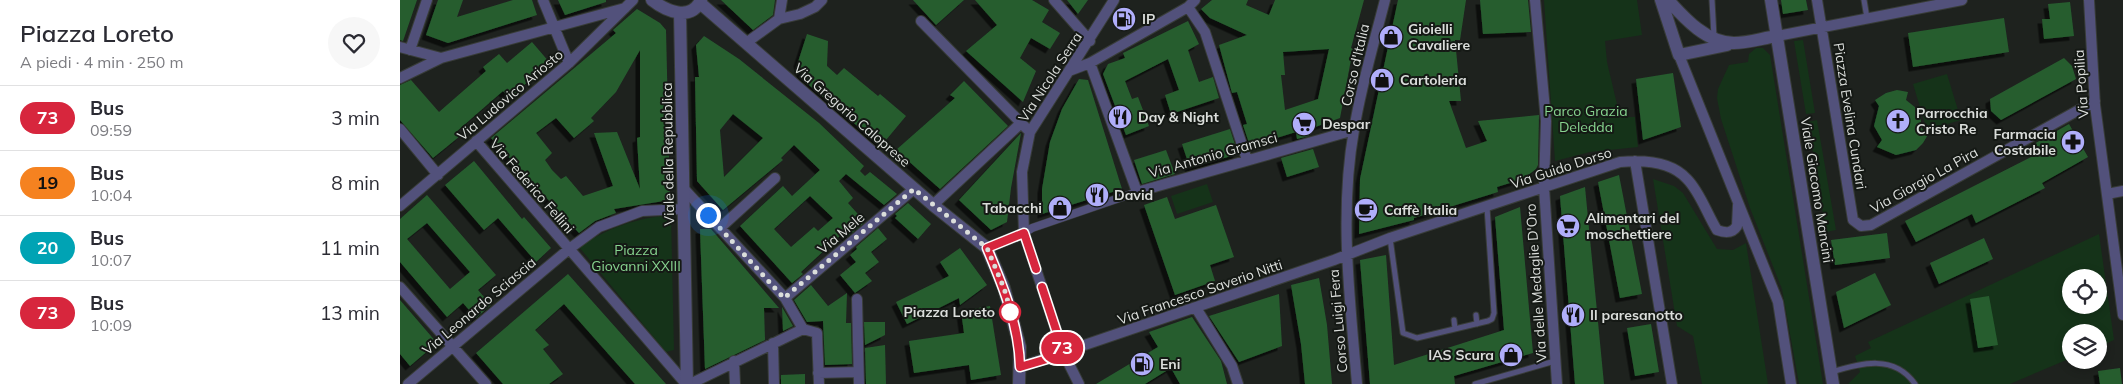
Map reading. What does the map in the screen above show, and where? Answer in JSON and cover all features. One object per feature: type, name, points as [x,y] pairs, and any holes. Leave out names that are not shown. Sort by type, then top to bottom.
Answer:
[{"type":"street","points":[[427,0],[405,48],[440,58]]},
{"type":"street","points":[[543,0],[569,63]]},
{"type":"street","points":[[652,0],[680,13],[690,12],[700,1]]},
{"type":"street","points":[[779,19],[782,0]]},
{"type":"street","points":[[746,43],[779,19],[800,14],[815,7],[822,0]]},
{"type":"street","points":[[1054,0],[1090,41]]},
{"type":"street","name":"Via Nicola Serra","points":[[1024,233],[1022,172],[1030,132],[1068,71],[1090,41],[1114,0]]},
{"type":"street","name":"Corso d'Italia","points":[[1346,255],[1348,185],[1354,130],[1385,0]]},
{"type":"street","name":"Via delle Medaglie D'Oro","points":[[1535,0],[1546,122],[1544,187],[1557,384]]},
{"type":"street","points":[[1661,0],[1679,55],[1778,302],[1791,384]]},
{"type":"street","points":[[1668,0],[1686,20],[1714,39],[1735,43]]},
{"type":"street","name":"Viale Giacomo Mancini","points":[[1771,0],[1832,378]]},
{"type":"street","points":[[1817,0],[1821,27]]},
{"type":"street","points":[[1679,55],[1962,0]]},
{"type":"street","name":"Via Popilia","points":[[2089,0],[2095,101],[2123,315]]},
{"type":"street","name":"Via Gregorio Caloprese","points":[[700,1],[914,189],[987,248]]},
{"type":"street","points":[[400,78],[440,58],[555,28],[629,4]]},
{"type":"street","name":"Via Ludovico Ariosto","points":[[400,206],[569,63],[629,4]]},
{"type":"street","points":[[1068,71],[1090,62],[1191,4],[1205,32],[1247,160]]},
{"type":"street","name":"Viale della Repubblica","points":[[680,13],[688,384]]},
{"type":"street","points":[[921,21],[1020,124],[1030,132]]},
{"type":"street","name":"Piazza Evelina Cundari","points":[[1821,27],[1853,220],[1861,226],[1871,225]]},
{"type":"street","points":[[1019,384],[1020,347],[1008,301],[987,248],[1032,228],[1137,192],[1090,62]]},
{"type":"street","name":"Via Giorgio La Pira","points":[[1871,225],[2095,101]]},
{"type":"street","points":[[933,205],[1020,124]]},
{"type":"street","points":[[400,129],[438,175]]},
{"type":"street","name":"Via Antonio Gramsci","points":[[1137,192],[1354,130]]},
{"type":"street","name":"Via Federico Fellini","points":[[476,141],[688,384]]},
{"type":"street","points":[[1635,161],[1672,384]]},
{"type":"street","name":"Via Guido Dorso","points":[[1346,255],[1390,238],[1620,162],[1635,161],[1663,164],[1687,178],[1718,230],[1730,233],[1735,229],[1738,222],[1738,206]]},
{"type":"street","points":[[720,228],[775,178]]},
{"type":"street","points":[[684,189],[784,298],[803,329]]},
{"type":"street","name":"Via Mele","points":[[784,298],[914,189]]},
{"type":"street","points":[[2107,194],[2123,191]]},
{"type":"street","name":"Via Leonardo Sciascia","points":[[408,384],[569,249],[599,228],[642,211],[684,209]]},
{"type":"street","points":[[1024,233],[1064,354],[1079,384]]},
{"type":"street","name":"Via Francesco Saverio Nitti","points":[[1064,354],[1346,255]]},
{"type":"street","name":"Corso Luigi Fera","points":[[1346,255],[1357,384]]},
{"type":"street","points":[[400,287],[486,384]]},
{"type":"street","points":[[857,299],[858,384]]},
{"type":"street","points":[[1196,308],[1232,366],[1238,384]]},
{"type":"street","points":[[688,384],[803,329],[817,333],[819,384]]},
{"type":"street","points":[[773,343],[774,384]]},
{"type":"street","points":[[1020,367],[1064,354]]},
{"type":"street","points":[[734,361],[735,384]]},
{"type":"street","points":[[818,373],[858,372]]},
{"type":"lane","points":[[1712,0],[1714,39]]},
{"type":"lane","points":[[1864,0],[1867,18]]},
{"type":"lane","points":[[1390,238],[1403,333],[1416,338],[1492,320],[1494,317],[1487,206]]},
{"type":"lane","points":[[1476,315],[1477,324]]},
{"type":"lane","points":[[1454,320],[1455,329]]},
{"type":"lane","points":[[1475,384],[1555,361]]},
{"type":"lane","points":[[1832,378],[1858,364],[1877,362],[1895,366],[1915,384]]},
{"type":"green space","name":"Parco Grazia Deledda","points":[[1544,0],[1637,0],[1642,35],[1605,41],[1607,62],[1620,117],[1635,117],[1638,147],[1590,152],[1555,161]]},
{"type":"green space","points":[[1803,40],[1815,113],[1806,114],[1794,41]]},
{"type":"green space","points":[[1756,48],[1763,48],[1770,55],[1823,384],[1799,384],[1782,289],[1750,208],[1721,119],[1717,98],[1718,89],[1729,65],[1748,62],[1749,54]]},
{"type":"green space","points":[[1947,74],[1961,120],[1927,130],[1913,84]]},
{"type":"green space","points":[[1817,120],[1836,230],[1826,232],[1808,122]]},
{"type":"green space","points":[[1653,179],[1674,186],[1683,193],[1717,249],[1733,250],[1746,243],[1768,384],[1702,384],[1693,336],[1677,326]]},
{"type":"green space","points":[[1207,184],[1213,202],[1177,214],[1171,196]]},
{"type":"green space","name":"Piazza Giovanni XXIII","points":[[671,215],[674,350],[666,352],[579,247],[601,234],[634,221]]},
{"type":"green space","points":[[2099,234],[2104,269],[2062,269],[2062,314],[2107,314],[2107,291],[2114,340],[2107,343],[2107,324],[2062,324],[2062,362],[2010,384],[1848,384],[1860,372],[1855,356],[1871,348],[1868,342]]},
{"type":"building","points":[[400,0],[417,0],[403,41],[400,40]]},
{"type":"building","points":[[438,0],[463,0],[457,17],[513,0],[532,0],[537,15],[448,43],[426,35]]},
{"type":"building","points":[[558,0],[606,0],[606,2],[565,15]]},
{"type":"building","points":[[721,0],[775,0],[773,15],[753,30]]},
{"type":"building","points":[[913,0],[964,0],[936,25]]},
{"type":"building","points":[[975,0],[1032,0],[1049,10],[1042,22],[1060,33],[1050,49],[1031,38],[1020,58],[1036,71],[1023,102],[966,51],[997,25]]},
{"type":"building","points":[[1067,0],[1088,0],[1078,14]]},
{"type":"building","points":[[1212,0],[1248,0],[1246,5],[1269,15],[1275,0],[1364,0],[1351,48],[1353,49],[1340,118],[1307,130],[1309,136],[1297,139],[1296,132],[1250,146],[1243,125],[1247,124],[1237,92],[1232,93],[1219,45],[1247,35],[1210,18],[1201,9]],"holes":[[[1329,49],[1318,99],[1285,110],[1281,75],[1285,75],[1283,52]]]},
{"type":"building","points":[[1398,0],[1466,0],[1460,40],[1455,40],[1461,101],[1449,101],[1466,148],[1487,141],[1478,121],[1539,115],[1538,165],[1536,169],[1523,179],[1497,187],[1498,192],[1414,218],[1414,220],[1359,234],[1360,179]]},
{"type":"building","points":[[1480,0],[1528,0],[1531,32],[1483,34]]},
{"type":"building","points":[[1781,0],[1806,0],[1808,10],[1783,14]]},
{"type":"building","points":[[2070,2],[2074,36],[2044,39],[2042,19],[2050,19],[2048,4]]},
{"type":"building","points":[[637,9],[660,23],[666,30],[670,200],[614,209],[616,213],[595,221],[579,233],[491,138],[616,33],[613,30]],"holes":[[[640,50],[640,137],[637,138],[640,189],[617,132],[594,133],[613,186],[583,196],[566,176],[561,179],[552,170],[545,160],[552,153],[536,133],[556,118],[574,138],[594,121],[591,118],[616,92]]]},
{"type":"building","points":[[2004,18],[2009,52],[1913,67],[1908,33]]},
{"type":"building","points":[[1188,21],[1199,44],[1188,50],[1199,82],[1213,77],[1219,98],[1171,114],[1165,95],[1179,90],[1168,59],[1125,81],[1132,99],[1138,97],[1149,126],[1126,135],[1103,74],[1108,64],[1125,58],[1123,53]]},
{"type":"building","points":[[807,34],[828,41],[827,66],[837,75],[844,68],[906,116],[881,146],[803,80],[798,62]]},
{"type":"building","points":[[704,36],[739,59],[819,123],[864,166],[860,171],[865,176],[870,172],[897,194],[884,205],[846,174],[839,181],[853,198],[848,203],[865,222],[847,237],[843,233],[801,272],[803,274],[792,283],[740,226],[783,186],[792,196],[820,170],[794,145],[781,158],[783,160],[723,210],[697,181],[695,77],[699,77],[696,45]],"holes":[[[733,114],[763,138],[724,177],[720,130]],[[810,196],[833,218],[818,231],[814,227],[791,247],[774,229]]]},
{"type":"building","points":[[532,42],[550,63],[509,98],[503,91],[456,132],[460,136],[433,158],[400,120],[400,85],[411,80],[439,112],[486,71],[483,67],[499,54],[507,63]]},
{"type":"building","points":[[2064,58],[2072,66],[2076,79],[2001,120],[1991,111],[1990,99]]},
{"type":"building","points":[[1673,73],[1681,127],[1643,140],[1636,79]]},
{"type":"building","points":[[1079,79],[1088,80],[1122,189],[1042,214],[1042,189],[1050,142],[1062,109]]},
{"type":"building","points":[[964,81],[1008,126],[940,189],[896,150],[955,98],[950,95]]},
{"type":"building","name":"Parrocchia Cristo Re","points":[[1897,90],[1908,92],[1906,100],[1916,108],[1920,115],[1922,129],[1929,133],[1916,150],[1896,155],[1877,147],[1882,140],[1874,126],[1879,106],[1875,100],[1886,93]]},
{"type":"building","points":[[2069,124],[2088,157],[2042,183],[2045,188],[1976,223],[1972,214],[1916,242],[1905,221],[2039,153],[2034,144]]},
{"type":"building","points":[[1230,129],[1238,154],[1190,168],[1182,144]]},
{"type":"building","points":[[1021,133],[1007,222],[991,230],[959,200]]},
{"type":"building","points":[[1313,149],[1319,167],[1287,177],[1281,158]]},
{"type":"building","points":[[1166,150],[1175,174],[1142,184],[1134,160]]},
{"type":"building","points":[[474,161],[522,219],[524,217],[551,248],[536,262],[498,218],[484,230],[445,185]]},
{"type":"building","points":[[1619,175],[1642,294],[1620,298],[1598,182]]},
{"type":"building","points":[[1585,187],[1604,384],[1575,384],[1560,196]]},
{"type":"building","points":[[427,195],[496,275],[478,290],[491,305],[476,318],[463,303],[447,317],[400,262],[400,219]],"holes":[[[427,223],[470,272],[450,289],[407,239]]]},
{"type":"building","points":[[1167,197],[1175,219],[1216,205],[1234,257],[1210,265],[1215,281],[1175,295],[1144,205]]},
{"type":"building","points":[[908,203],[931,224],[918,239],[895,218],[897,216],[895,214]]},
{"type":"building","points":[[1520,207],[1533,353],[1454,376],[1455,384],[1370,384],[1360,260],[1386,255],[1394,365],[1504,330],[1495,217]]},
{"type":"building","points":[[878,228],[887,239],[871,252],[879,262],[865,273],[872,281],[855,293],[840,275],[856,262],[850,255],[857,249],[856,247]]},
{"type":"building","points":[[700,229],[711,229],[779,308],[764,308],[765,340],[705,369]]},
{"type":"building","points":[[1887,233],[1890,258],[1835,265],[1831,240]]},
{"type":"building","points":[[1984,238],[1993,259],[1939,284],[1930,263]]},
{"type":"building","points":[[960,248],[987,285],[960,305],[959,298],[907,324],[896,302],[949,276],[940,262]]},
{"type":"building","points":[[1875,273],[1891,305],[1844,328],[1836,292]]},
{"type":"building","points":[[568,274],[666,384],[635,384],[564,304],[535,330],[549,345],[543,349],[563,374],[549,384],[503,384],[476,353]]},
{"type":"building","points":[[1319,278],[1327,325],[1332,384],[1305,384],[1301,344],[1291,285]]},
{"type":"building","points":[[811,285],[828,306],[847,293],[846,323],[851,323],[852,364],[825,365],[823,321],[807,322],[794,300]]},
{"type":"building","points":[[1279,294],[1282,346],[1239,362],[1209,316]]},
{"type":"building","points":[[1989,296],[1998,345],[1978,348],[1970,299]]},
{"type":"building","points":[[400,300],[437,343],[410,366],[400,354]]},
{"type":"building","points":[[990,306],[1001,375],[971,380],[969,365],[914,373],[909,341],[964,333],[961,311]]},
{"type":"building","points":[[782,307],[793,326],[783,331]]},
{"type":"building","points":[[1192,317],[1221,361],[1227,384],[1180,384],[1171,368],[1145,384],[1096,384],[1158,347],[1149,332]]},
{"type":"building","points":[[864,322],[885,322],[885,335],[865,345]]},
{"type":"building","points":[[1651,324],[1659,372],[1635,376],[1627,328]]},
{"type":"building","points":[[885,345],[886,384],[866,384],[865,348]]},
{"type":"building","points":[[2120,368],[2122,384],[2100,384],[2098,371]]},
{"type":"building","points":[[805,374],[805,384],[781,384],[781,375]]},
{"type":"bus line","name":"73","points":[[1036,269],[1024,233],[987,248],[1008,301],[1020,347],[1020,367],[1064,354],[1042,287]]},
{"type":"place","name":"IP","points":[[1124,19]]},
{"type":"place","name":"Gioielli Cavaliere","points":[[1391,37]]},
{"type":"place","name":"Cartoleria","points":[[1382,80]]},
{"type":"place","name":"Day & Night","points":[[1120,117]]},
{"type":"place","name":"Parrocchia Cristo Re","points":[[1898,121]]},
{"type":"place","name":"Despar","points":[[1304,124]]},
{"type":"place","name":"Farmacia Costabile","points":[[2073,142]]},
{"type":"place","name":"David","points":[[1097,195]]},
{"type":"place","name":"Tabacchi","points":[[1060,208]]},
{"type":"place","name":"Caffè Italia","points":[[1366,210]]},
{"type":"place","name":"Alimentari del moschettiere","points":[[1568,226]]},
{"type":"place","name":"Piazza Loreto","points":[[1010,312]]},
{"type":"place","name":"Il paresanotto","points":[[1573,315]]},
{"type":"place","name":"IAS Scura","points":[[1511,355]]},
{"type":"place","name":"Eni","points":[[1142,364]]},
{"type":"route","points":[[708,215],[784,298],[914,189],[987,248],[1004,288],[1012,316],[1010,312]]}]
